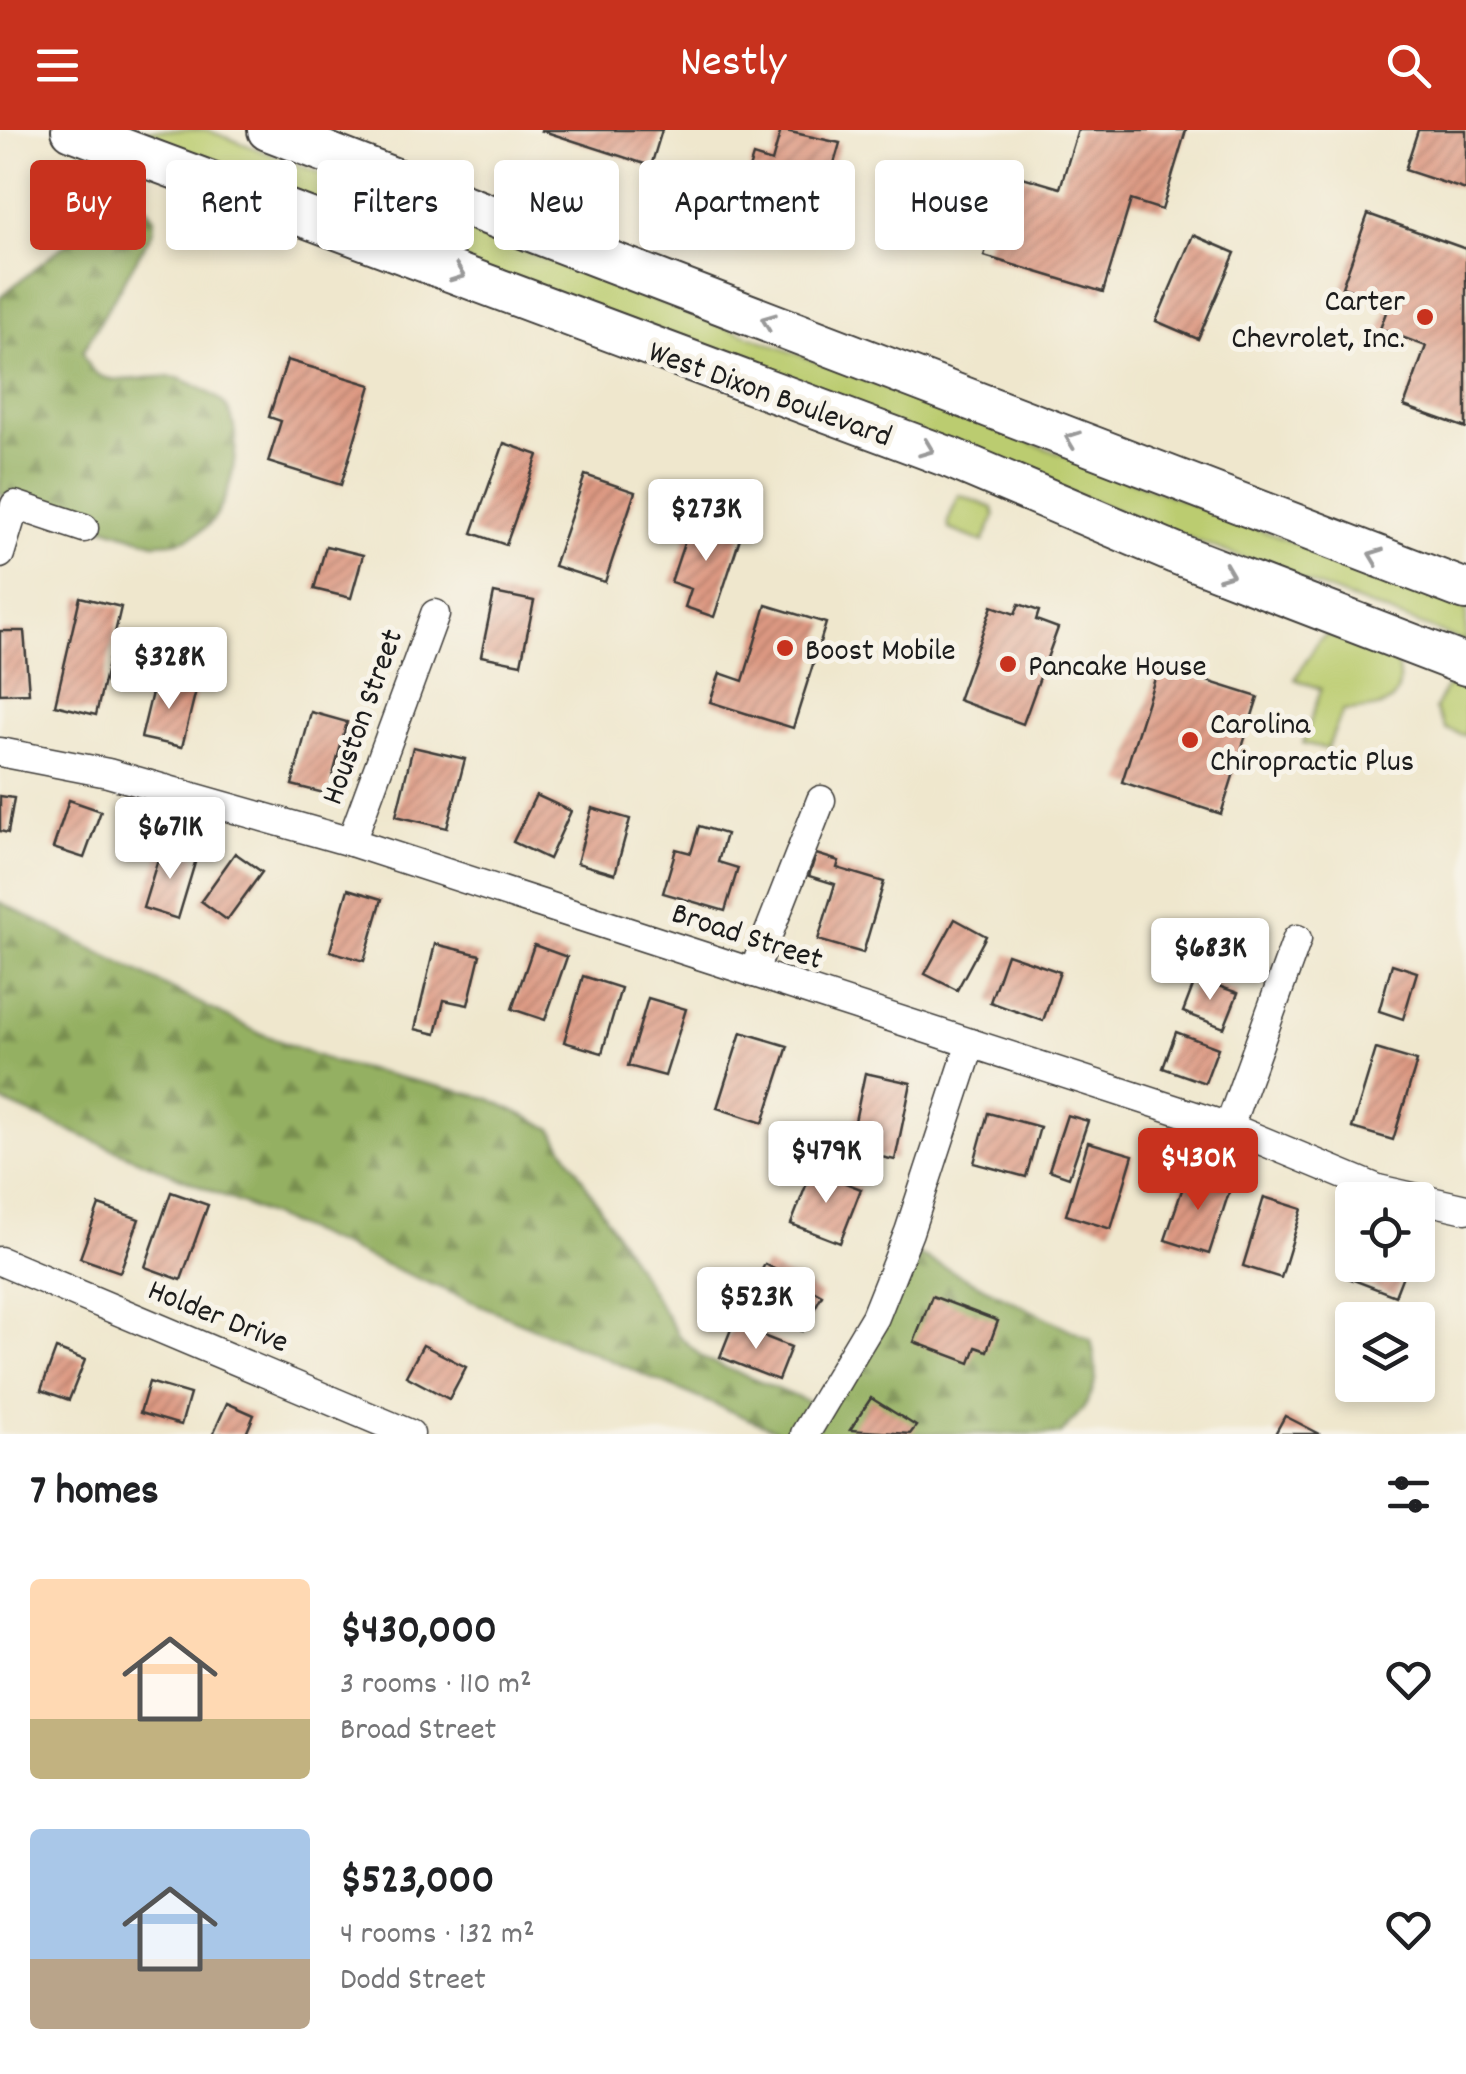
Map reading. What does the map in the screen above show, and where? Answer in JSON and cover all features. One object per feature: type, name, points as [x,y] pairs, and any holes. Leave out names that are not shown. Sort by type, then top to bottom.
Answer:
[{"type":"highway","name":"West Dixon Boulevard","points":[[72,130],[951,458],[1224,572],[1466,666]]},
{"type":"highway","name":"West Dixon Boulevard","points":[[268,130],[1466,590]]},
{"type":"street","points":[[0,554],[15,506],[84,528]]},
{"type":"street","name":"Houston Street","points":[[350,842],[435,614]]},
{"type":"street","name":"Broad Street","points":[[0,752],[108,773],[350,842],[1230,1128],[1378,1189],[1466,1209]]},
{"type":"street","points":[[753,972],[821,800]]},
{"type":"street","points":[[1230,1128],[1297,939]]},
{"type":"street","points":[[805,1434],[875,1316],[909,1232],[971,1044]]},
{"type":"street","name":"Holder Drive","points":[[0,1261],[358,1423],[410,1434]]},
{"type":"green space","points":[[103,130],[207,130],[286,160],[183,160]]},
{"type":"green space","points":[[297,164],[317,172],[317,210],[297,203]]},
{"type":"green space","points":[[146,209],[154,218],[153,231],[146,243]]},
{"type":"green space","points":[[474,231],[494,239],[494,250],[523,250],[1466,608],[1466,642],[422,250],[474,250]]},
{"type":"green space","points":[[58,250],[142,250],[83,351],[89,366],[109,379],[177,378],[210,393],[225,405],[235,433],[233,469],[222,504],[205,528],[181,540],[154,543],[0,494],[0,297]]},
{"type":"green space","points":[[959,495],[993,508],[995,516],[983,542],[949,529],[948,521]]},
{"type":"green space","points":[[1328,634],[1391,657],[1398,667],[1399,679],[1398,689],[1388,703],[1343,711],[1327,749],[1303,743],[1321,689],[1295,679],[1319,640]]},
{"type":"green space","points":[[1466,681],[1466,736],[1446,729],[1435,709],[1446,687]]},
{"type":"green space","points":[[0,902],[257,1032],[333,1062],[488,1098],[552,1129],[678,1335],[704,1359],[821,1407],[903,1247],[1091,1340],[1095,1370],[1092,1392],[1061,1434],[784,1434],[0,1101]]},
{"type":"building","points":[[540,130],[662,130],[653,160],[639,162]]},
{"type":"building","points":[[781,130],[840,143],[835,160],[773,160]]},
{"type":"building","points":[[1078,130],[1186,130],[1162,210],[1131,200],[1103,292],[984,256],[986,250],[1024,250],[1024,177],[1060,188]]},
{"type":"building","points":[[1418,130],[1466,130],[1466,190],[1405,170]]},
{"type":"building","name":"Carter Chevrolet, Inc.","points":[[1368,214],[1466,249],[1466,428],[1404,406],[1426,346],[1380,329],[1389,304],[1342,287]]},
{"type":"building","points":[[1193,235],[1235,253],[1198,339],[1156,321]]},
{"type":"building","points":[[287,360],[371,385],[341,485],[268,462],[281,421],[269,417]]},
{"type":"building","points":[[504,443],[538,455],[506,545],[472,533]]},
{"type":"building","points":[[585,475],[635,492],[605,582],[554,566]]},
{"type":"building","points":[[693,516],[742,532],[714,617],[685,607],[691,589],[671,582]]},
{"type":"building","points":[[326,546],[363,555],[351,598],[314,589]]},
{"type":"building","points":[[494,593],[534,601],[521,664],[481,656]]},
{"type":"building","points":[[80,597],[121,607],[96,715],[55,705]]},
{"type":"building","name":"Pancake House","points":[[1019,604],[1039,611],[1036,620],[1058,628],[1023,724],[958,700],[992,606],[1015,614]]},
{"type":"building","name":"Boost Mobile","points":[[766,605],[826,623],[793,728],[710,702],[720,673],[743,681]]},
{"type":"building","points":[[0,631],[24,631],[29,693],[0,694]]},
{"type":"building","name":"Carolina Chiropractic Plus","points":[[1159,666],[1258,697],[1221,814],[1122,782]]},
{"type":"building","points":[[156,676],[197,686],[182,747],[141,738]]},
{"type":"building","points":[[311,712],[347,722],[328,794],[292,785]]},
{"type":"building","points":[[413,747],[465,759],[447,828],[396,816]]},
{"type":"building","points":[[536,795],[571,811],[549,859],[513,842]]},
{"type":"building","points":[[0,796],[14,798],[8,833],[0,831]]},
{"type":"building","points":[[69,800],[101,811],[84,858],[53,848]]},
{"type":"building","points":[[592,808],[630,819],[615,874],[577,863]]},
{"type":"building","points":[[699,826],[726,834],[718,862],[738,868],[725,911],[663,893],[676,849],[691,853]]},
{"type":"building","points":[[162,846],[197,856],[178,919],[143,908]]},
{"type":"building","points":[[235,853],[262,872],[227,920],[201,901]]},
{"type":"building","points":[[816,854],[839,861],[837,868],[884,882],[863,953],[818,940],[835,884],[809,876]]},
{"type":"building","points":[[348,889],[382,899],[364,961],[330,951]]},
{"type":"building","points":[[955,919],[986,936],[957,990],[925,974]]},
{"type":"building","points":[[435,944],[480,955],[468,1005],[444,1000],[436,1034],[415,1029]]},
{"type":"building","points":[[534,945],[567,957],[545,1020],[512,1009]]},
{"type":"building","points":[[1007,954],[1060,972],[1043,1021],[990,1002]]},
{"type":"building","points":[[1392,964],[1417,972],[1403,1019],[1379,1011]]},
{"type":"building","points":[[583,976],[621,988],[602,1053],[564,1042]]},
{"type":"building","points":[[1196,978],[1238,993],[1224,1028],[1183,1012]]},
{"type":"building","points":[[648,998],[686,1009],[665,1076],[628,1066]]},
{"type":"building","points":[[741,1032],[788,1046],[763,1123],[717,1108]]},
{"type":"building","points":[[1176,1032],[1218,1048],[1205,1083],[1163,1068]]},
{"type":"building","points":[[1376,1049],[1417,1061],[1393,1140],[1352,1128]]},
{"type":"building","points":[[865,1073],[911,1083],[895,1160],[849,1150]]},
{"type":"building","points":[[988,1113],[1040,1127],[1026,1177],[974,1163]]},
{"type":"building","points":[[1067,1115],[1088,1121],[1069,1177],[1049,1170]]},
{"type":"building","points":[[1088,1142],[1133,1155],[1111,1229],[1066,1215]]},
{"type":"building","points":[[812,1170],[861,1189],[840,1243],[791,1224]]},
{"type":"building","points":[[1188,1172],[1231,1186],[1209,1254],[1165,1240]]},
{"type":"building","points":[[171,1192],[208,1205],[181,1280],[145,1267]]},
{"type":"building","points":[[1264,1197],[1302,1209],[1281,1278],[1243,1266]]},
{"type":"building","points":[[99,1205],[139,1219],[120,1272],[80,1258]]},
{"type":"building","points":[[765,1264],[822,1295],[802,1331],[745,1301]]},
{"type":"building","points":[[1359,1282],[1400,1282],[1395,1296]]},
{"type":"building","points":[[932,1296],[998,1321],[987,1351],[976,1347],[970,1363],[914,1342]]},
{"type":"building","points":[[733,1324],[791,1347],[778,1380],[720,1357]]},
{"type":"building","points":[[423,1345],[466,1367],[449,1399],[406,1376]]},
{"type":"building","points":[[56,1349],[85,1360],[69,1400],[41,1390]]},
{"type":"building","points":[[149,1382],[190,1394],[181,1425],[140,1413]]},
{"type":"building","points":[[871,1398],[916,1426],[910,1434],[850,1430]]},
{"type":"building","points":[[227,1403],[254,1415],[246,1434],[213,1434]]},
{"type":"building","points":[[1285,1416],[1320,1434],[1275,1434]]},
{"type":"place","name":"Carter Chevrolet, Inc.","points":[[1425,317]]},
{"type":"place","name":"Boost Mobile","points":[[785,648]]},
{"type":"place","name":"Pancake House","points":[[1008,664]]},
{"type":"place","name":"Carolina Chiropractic Plus","points":[[1190,740]]}]
